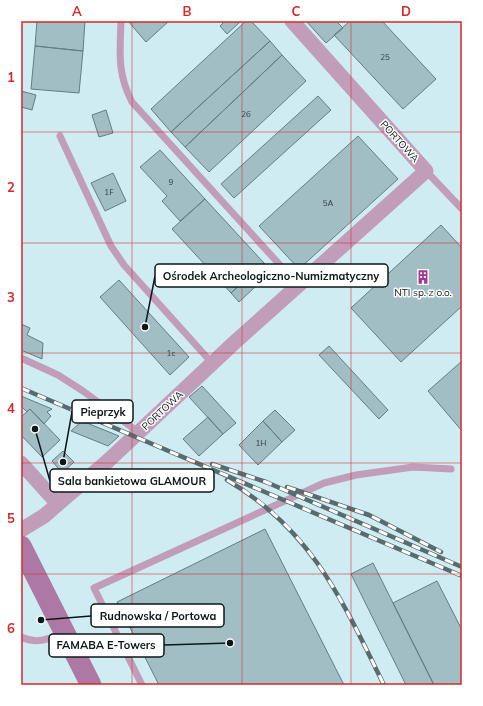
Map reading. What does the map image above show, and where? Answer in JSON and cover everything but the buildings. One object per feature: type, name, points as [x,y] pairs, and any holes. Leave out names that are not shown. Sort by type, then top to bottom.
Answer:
[{"type":"main road","points":[[21,546],[91,685]]},
{"type":"street","name":"PORTOWA","points":[[21,530],[44,516],[58,504],[212,363],[426,171],[292,21]]},
{"type":"street","points":[[21,463],[58,504]]},
{"type":"lane","points":[[121,21],[121,73],[123,86],[132,102],[299,286]]},
{"type":"lane","points":[[60,136],[111,246],[124,265],[212,363]]},
{"type":"lane","points":[[426,171],[462,209]]},
{"type":"lane","points":[[21,358],[58,375],[83,390],[138,432]]},
{"type":"lane","points":[[142,685],[94,588],[324,483],[356,475],[413,468],[451,469]]},
{"type":"lane","points":[[21,636],[38,642],[47,640],[64,632]]},
{"type":"railway","points":[[21,388],[462,576]]},
{"type":"railway","points":[[212,464],[266,482],[462,567]]},
{"type":"railway","points":[[227,480],[256,500],[281,521],[303,544],[322,569],[338,596],[354,624],[384,685]]},
{"type":"railway","points":[[287,487],[369,515],[441,552]]},
{"type":"place","name":"NTI sp. z o.o.","points":[[423,277]]},
{"type":"place","name":"Ośrodek Archeologiczno-Numizmatyczny","points":[[145,327]]},
{"type":"place","name":"Sala bankietowa GLAMOUR","points":[[35,429]]},
{"type":"place","name":"Pieprzyk","points":[[63,462]]},
{"type":"place","name":"Rudnowska / Portowa","points":[[41,620]]},
{"type":"place","name":"FAMABA E-Towers","points":[[230,643]]}]
